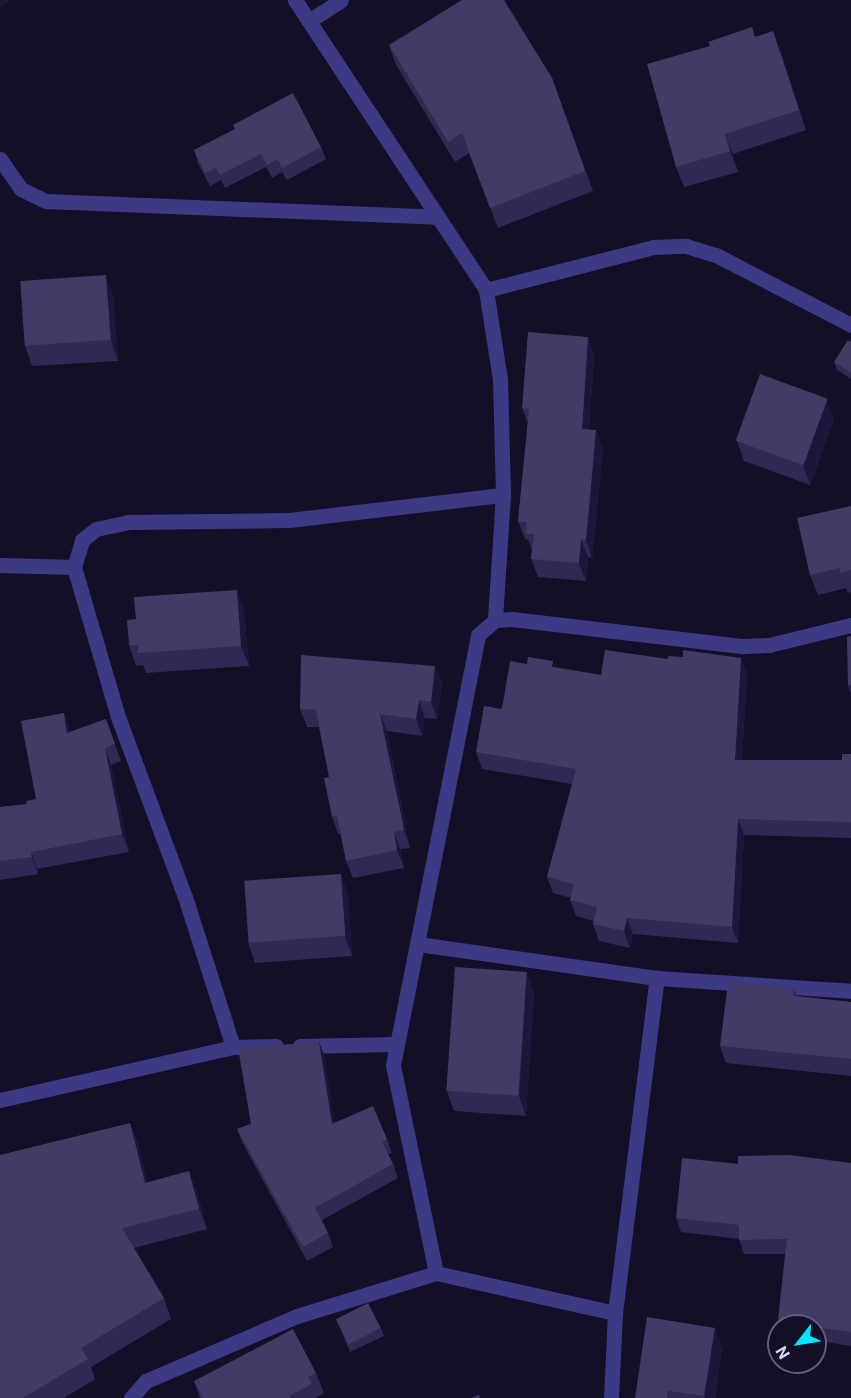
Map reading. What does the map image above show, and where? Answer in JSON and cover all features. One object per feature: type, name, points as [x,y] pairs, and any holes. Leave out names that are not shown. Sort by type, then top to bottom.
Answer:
[{"type":"street","points":[[295,0],[486,290],[500,379],[503,495],[495,620],[478,635],[393,1065],[436,1273]]},
{"type":"street","points":[[309,21],[341,0]]},
{"type":"street","points":[[0,159],[21,189],[46,201],[438,217]]},
{"type":"street","points":[[486,290],[653,248],[686,246],[716,255],[851,326]]},
{"type":"street","points":[[233,1047],[185,897],[119,720],[74,567],[82,540],[96,530],[128,522],[289,520],[503,495]]},
{"type":"street","points":[[0,565],[74,567]]},
{"type":"street","points":[[495,620],[743,646],[769,645],[851,625]]},
{"type":"street","points":[[418,944],[657,978],[851,991]]},
{"type":"street","points":[[611,1398],[615,1313],[657,978]]},
{"type":"street","points":[[0,1100],[233,1047],[396,1044]]},
{"type":"street","points":[[131,1398],[146,1381],[297,1316],[436,1273],[615,1313]]},
{"type":"building","points":[[462,0],[504,0],[552,78],[585,171],[490,208],[462,133],[448,142],[389,45]]},
{"type":"building","points":[[752,27],[755,37],[773,31],[799,110],[725,134],[730,151],[676,167],[647,64],[710,46],[708,42]]},
{"type":"building","points":[[293,93],[321,147],[282,168],[278,159],[267,165],[261,154],[220,175],[216,168],[205,173],[194,150],[235,129],[233,125]]},
{"type":"building","points":[[106,275],[111,340],[25,346],[20,281]]},
{"type":"building","points":[[528,332],[588,337],[582,429],[596,430],[586,540],[581,539],[579,563],[531,559],[534,534],[526,534],[527,522],[518,521],[529,409],[522,408]]},
{"type":"building","points":[[848,340],[851,342],[851,373],[834,362]]},
{"type":"building","points":[[760,374],[828,399],[803,465],[736,441]]},
{"type":"building","points":[[851,506],[851,570],[840,573],[840,568],[810,575],[797,518]]},
{"type":"building","points":[[237,590],[241,646],[138,653],[138,645],[129,645],[127,620],[136,619],[134,597]]},
{"type":"building","points":[[851,636],[851,685],[848,685],[847,637]]},
{"type":"building","points":[[605,650],[668,659],[668,656],[683,657],[683,650],[741,658],[735,760],[842,760],[842,754],[851,754],[851,822],[738,819],[732,927],[627,918],[624,931],[593,924],[597,907],[570,900],[574,884],[547,877],[576,769],[476,752],[484,706],[502,709],[510,661],[527,664],[528,657],[553,661],[552,667],[601,675]]},
{"type":"building","points":[[301,655],[435,666],[431,702],[419,700],[416,719],[380,714],[404,830],[394,832],[397,850],[346,861],[337,815],[332,817],[324,778],[329,777],[316,710],[300,709]]},
{"type":"building","points":[[64,713],[67,733],[106,719],[115,744],[105,748],[122,834],[31,852],[32,857],[0,861],[0,807],[27,804],[26,801],[36,799],[21,721]]},
{"type":"building","points":[[341,874],[345,936],[249,943],[244,881]]},
{"type":"building","points":[[455,967],[527,972],[518,1096],[446,1091]]},
{"type":"building","points":[[728,982],[794,989],[793,996],[851,1002],[851,1059],[720,1046]]},
{"type":"building","points":[[319,1042],[332,1124],[373,1106],[387,1139],[382,1142],[393,1164],[315,1208],[328,1233],[303,1247],[237,1129],[251,1124],[238,1048]]},
{"type":"building","points":[[130,1123],[145,1183],[189,1171],[199,1209],[122,1228],[164,1298],[81,1348],[88,1359],[23,1398],[0,1398],[0,1155]]},
{"type":"building","points":[[790,1155],[851,1163],[851,1332],[827,1329],[827,1314],[779,1314],[787,1239],[739,1240],[739,1225],[676,1218],[682,1158],[738,1164],[738,1156]]},
{"type":"building","points":[[368,1303],[381,1328],[349,1344],[336,1319]]},
{"type":"building","points":[[647,1317],[715,1328],[704,1396],[668,1391],[667,1398],[635,1398]]},
{"type":"building","points":[[293,1329],[316,1373],[308,1377],[312,1384],[289,1396],[291,1398],[203,1398],[194,1381]]}]
